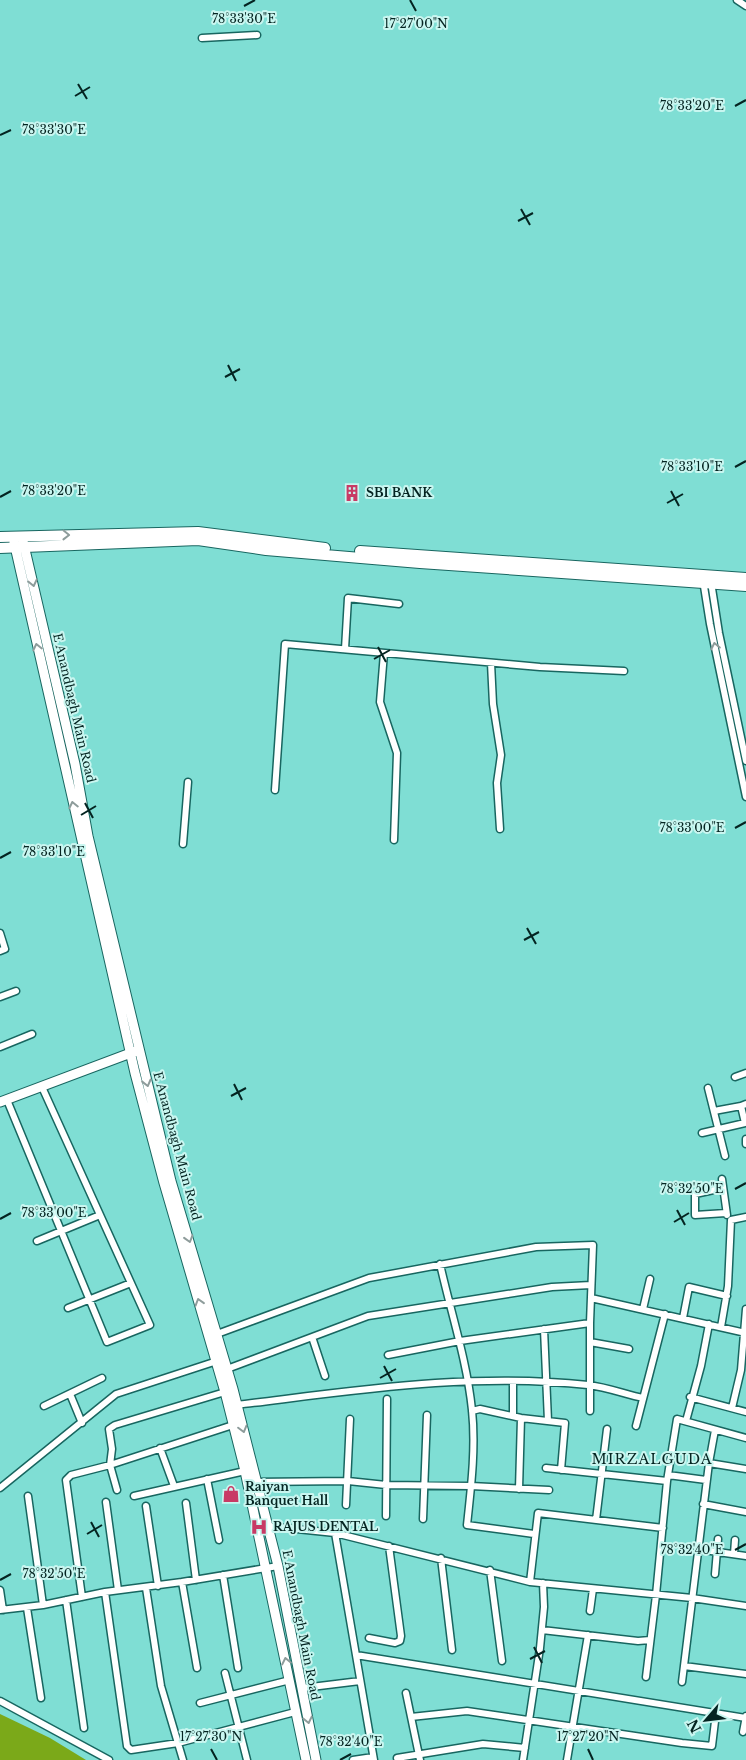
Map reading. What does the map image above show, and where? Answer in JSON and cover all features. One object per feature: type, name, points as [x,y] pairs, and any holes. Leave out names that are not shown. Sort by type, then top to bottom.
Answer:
[{"type":"main road","points":[[0,537],[102,536],[198,532],[339,550],[530,568]]},
{"type":"main road","points":[[0,548],[198,540],[266,550],[707,580],[746,586]]},
{"type":"main road","points":[[707,580],[746,578]]},
{"type":"street","points":[[737,0],[746,6]]},
{"type":"street","points":[[202,38],[257,34]]},
{"type":"street","name":"E Anandbagh Main Road","points":[[17,536],[74,764],[134,1051],[164,1183],[220,1360],[227,1369],[236,1405],[252,1481],[266,1568],[306,1760]]},
{"type":"street","points":[[707,580],[746,761]]},
{"type":"street","points":[[707,580],[746,793]]},
{"type":"street","points":[[346,650],[348,598],[399,604]]},
{"type":"street","points":[[275,790],[285,644],[491,663],[624,671]]},
{"type":"street","points":[[384,653],[380,702],[397,753],[394,840]]},
{"type":"street","points":[[491,663],[493,704],[501,755],[497,783],[500,829]]},
{"type":"street","points":[[183,844],[188,782]]},
{"type":"street","points":[[0,933],[5,949],[0,951]]},
{"type":"street","points":[[0,997],[16,991]]},
{"type":"street","points":[[0,1047],[32,1034]]},
{"type":"street","points":[[42,1087],[150,1325],[107,1342],[61,1230],[4,1101],[134,1051]]},
{"type":"street","name":"E Anandbagh Main Road","points":[[134,1051],[217,1334],[220,1360],[233,1425],[246,1471],[252,1481],[268,1526],[278,1566],[316,1760]]},
{"type":"street","points":[[736,1077],[746,1073]]},
{"type":"street","points":[[708,1088],[725,1156]]},
{"type":"street","points":[[702,1133],[746,1123],[743,1105],[714,1111]]},
{"type":"street","points":[[746,1139],[746,1144]]},
{"type":"street","points":[[721,1328],[727,1296],[731,1220],[726,1213],[722,1179]]},
{"type":"street","points":[[723,1188],[694,1194],[695,1215],[726,1213]]},
{"type":"street","points":[[37,1241],[100,1215]]},
{"type":"street","points":[[731,1220],[746,1217]]},
{"type":"street","points":[[217,1334],[369,1278],[536,1247],[593,1245],[590,1323],[590,1410]]},
{"type":"street","points":[[440,1264],[460,1341],[472,1411],[472,1486],[467,1525],[534,1534]]},
{"type":"street","points":[[643,1309],[650,1280]]},
{"type":"street","points":[[68,1308],[131,1283]]},
{"type":"street","points":[[227,1369],[368,1316],[552,1286],[592,1285]]},
{"type":"street","points":[[683,1318],[690,1287],[727,1296]]},
{"type":"street","points":[[591,1298],[746,1334]]},
{"type":"street","points":[[732,1408],[741,1370],[746,1334],[746,1309]]},
{"type":"street","points":[[636,1426],[665,1314]]},
{"type":"street","points":[[388,1355],[460,1341],[590,1323]]},
{"type":"street","points":[[686,1421],[708,1324]]},
{"type":"street","points":[[544,1329],[548,1421]]},
{"type":"street","points":[[312,1337],[325,1376]]},
{"type":"street","points":[[590,1342],[629,1349]]},
{"type":"street","points":[[0,1488],[116,1394],[220,1360]]},
{"type":"street","points":[[44,1406],[102,1378]]},
{"type":"street","points":[[236,1405],[414,1384],[467,1382],[547,1382],[590,1385],[643,1398]]},
{"type":"street","points":[[513,1416],[514,1382]]},
{"type":"street","points":[[117,1490],[110,1465],[112,1449],[109,1430],[115,1425],[226,1392]]},
{"type":"street","points":[[70,1394],[82,1423]]},
{"type":"street","points":[[690,1397],[746,1412]]},
{"type":"street","points":[[386,1399],[386,1516]]},
{"type":"street","points":[[472,1411],[480,1409],[521,1418],[564,1423],[561,1470]]},
{"type":"street","points":[[424,1519],[427,1415]]},
{"type":"street","points":[[519,1489],[521,1418]]},
{"type":"street","points":[[346,1506],[350,1419]]},
{"type":"street","points":[[646,1677],[676,1423],[679,1419],[746,1438]]},
{"type":"street","points":[[82,1597],[66,1480],[70,1475],[110,1465],[233,1425]]},
{"type":"street","points":[[596,1520],[607,1428]]},
{"type":"street","points":[[682,1682],[706,1480],[715,1430]]},
{"type":"street","points":[[160,1448],[174,1486]]},
{"type":"street","points":[[709,1463],[746,1469]]},
{"type":"street","points":[[546,1468],[600,1474],[706,1480]]},
{"type":"street","points":[[134,1496],[246,1471]]},
{"type":"street","points":[[207,1480],[219,1540]]},
{"type":"street","points":[[252,1481],[348,1481],[425,1487],[472,1486],[549,1490]]},
{"type":"street","points":[[28,1496],[43,1605]]},
{"type":"street","points":[[106,1502],[118,1590]]},
{"type":"street","points":[[186,1503],[196,1580]]},
{"type":"street","points":[[703,1504],[746,1512]]},
{"type":"street","points":[[146,1506],[158,1586]]},
{"type":"street","points":[[530,1582],[534,1534],[538,1513],[663,1528]]},
{"type":"street","points":[[268,1526],[335,1533],[490,1570],[530,1582],[692,1598],[746,1606]]},
{"type":"street","points":[[335,1533],[374,1758],[353,1760]]},
{"type":"street","points":[[715,1574],[718,1539]]},
{"type":"street","points":[[734,1554],[735,1540]]},
{"type":"street","points":[[369,1638],[394,1643],[400,1641],[401,1636],[389,1546]]},
{"type":"street","points":[[698,1549],[746,1556]]},
{"type":"street","points":[[441,1558],[452,1650]]},
{"type":"street","points":[[0,1590],[1,1610],[27,1608],[105,1592],[146,1588],[278,1566]]},
{"type":"street","points":[[490,1570],[502,1661]]},
{"type":"street","points":[[222,1576],[238,1668]]},
{"type":"street","points":[[182,1582],[197,1668]]},
{"type":"street","points":[[523,1760],[542,1630],[544,1607],[543,1583]]},
{"type":"street","points":[[146,1588],[161,1686],[182,1760]]},
{"type":"street","points":[[590,1611],[593,1589]]},
{"type":"street","points":[[105,1592],[127,1746],[134,1750],[178,1743],[295,1712]]},
{"type":"street","points":[[66,1600],[84,1728]]},
{"type":"street","points":[[27,1608],[41,1698]]},
{"type":"street","points":[[542,1630],[650,1640]]},
{"type":"street","points":[[567,1760],[580,1692],[588,1635]]},
{"type":"street","points":[[356,1655],[534,1685],[746,1717],[743,1732]]},
{"type":"street","points":[[684,1666],[746,1674]]},
{"type":"street","points":[[225,1673],[247,1760]]},
{"type":"street","points":[[200,1703],[290,1680]]},
{"type":"street","points":[[303,1688],[360,1681]]},
{"type":"street","points":[[406,1692],[419,1756]]},
{"type":"street","points":[[0,1701],[109,1760]]},
{"type":"street","points":[[411,1717],[467,1711],[530,1722],[573,1726],[712,1746],[716,1713]]},
{"type":"street","points":[[397,1758],[419,1756],[483,1744],[525,1748]]},
{"type":"shaded area","points":[[0,1714],[50,1738],[86,1760],[0,1760]]},
{"type":"place","name":"SBI BANK","points":[[352,493]]},
{"type":"place","name":"Raiyan Banquet Hall","points":[[231,1494]]},
{"type":"place","name":"RAJUS DENTAL","points":[[259,1527]]},
{"type":"district","name":"MIRZALGUDA","points":[[652,1459]]}]
